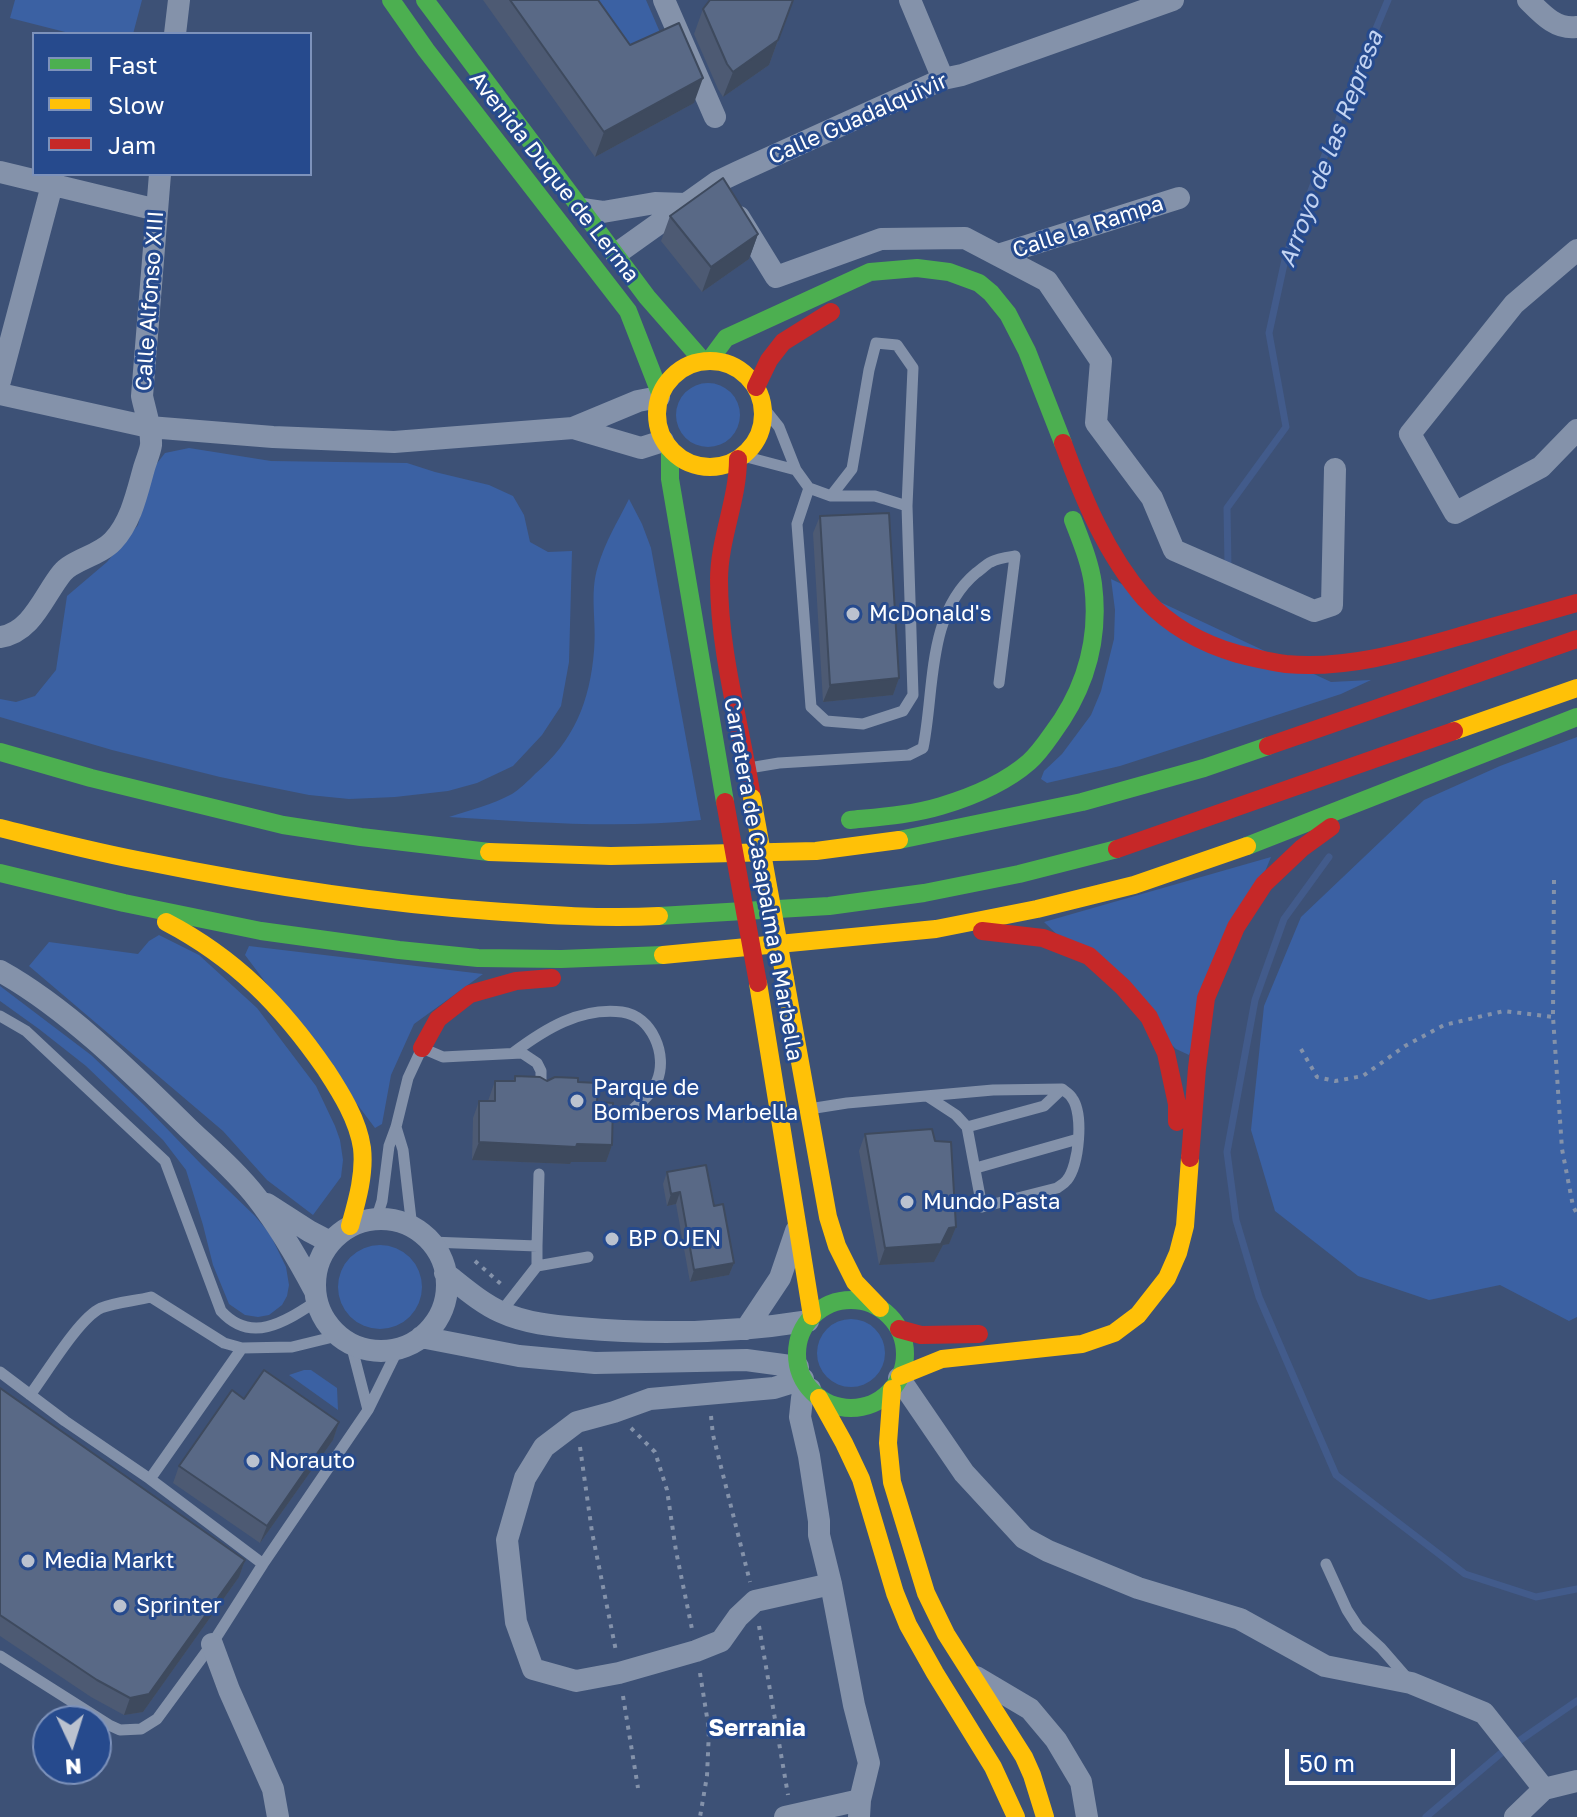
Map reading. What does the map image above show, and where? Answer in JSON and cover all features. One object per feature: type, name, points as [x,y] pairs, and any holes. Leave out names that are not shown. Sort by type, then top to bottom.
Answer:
[{"type":"main road","name":"Avenida Duque de Lerma","points":[[391,0],[426,50],[628,311],[660,395]]},
{"type":"main road","name":"Avenida Duque de Lerma","points":[[425,0],[647,297],[706,361]]},
{"type":"main road","points":[[706,361],[726,338],[870,272],[896,267],[922,267],[948,272],[971,280],[990,292],[1017,329],[1095,522],[1123,572],[1144,599],[1179,628],[1210,645],[1286,664],[1356,661],[1396,654],[1577,603]]},
{"type":"main road","points":[[886,289],[911,287]]},
{"type":"main road","points":[[756,387],[769,360],[783,342],[845,304]]},
{"type":"main road","points":[[706,361],[736,368],[756,387],[763,407],[757,438],[741,457],[720,467],[702,467],[685,461],[666,445],[657,423],[656,408],[668,380],[681,369],[706,361]]},
{"type":"main road","name":"Carretera de Casapalma a Marbella","points":[[666,445],[798,1222],[810,1318]]},
{"type":"main road","name":"Carretera de Casapalma a Marbella","points":[[741,457],[720,558],[725,642],[828,1217],[837,1246],[855,1282],[880,1308]]},
{"type":"main road","points":[[827,824],[931,809],[970,795],[1027,764],[1061,725],[1076,700],[1087,672],[1095,617],[1089,562],[1064,497]]},
{"type":"main road","points":[[0,752],[105,782],[283,825],[361,837],[486,852],[611,856],[816,851],[908,839],[1082,802],[1204,768],[1577,639]]},
{"type":"main road","points":[[0,828],[145,862],[275,886],[455,909],[634,917],[829,906],[924,893],[1006,877],[1113,850],[1577,688]]},
{"type":"main road","points":[[0,873],[261,931],[478,958],[673,955],[936,929],[1134,885],[1230,853],[1577,717]]},
{"type":"main road","points":[[807,1383],[831,1404],[844,1408],[857,1407],[882,1398],[897,1381],[942,1359],[1082,1344],[1114,1333],[1138,1315],[1167,1278],[1182,1239],[1206,998],[1236,927],[1264,884],[1302,848],[1372,798]]},
{"type":"main road","points":[[720,852],[781,835]]},
{"type":"main road","points":[[124,903],[182,929],[230,961],[270,999],[310,1046],[344,1099],[361,1144],[361,1184],[350,1226]]},
{"type":"main road","points":[[936,929],[995,931],[1043,938],[1089,956],[1123,987],[1149,1017],[1166,1053],[1177,1104],[1177,1156],[1171,1222],[1154,1266],[1129,1299]]},
{"type":"main road","points":[[422,1048],[438,1019],[470,994],[516,981],[620,971],[673,955]]},
{"type":"main road","points":[[1016,1817],[990,1758],[910,1628],[895,1593],[865,1492],[846,1446],[807,1383],[797,1343],[810,1318],[832,1303],[844,1300],[869,1303],[891,1317],[899,1329],[905,1352],[904,1365],[897,1381],[888,1459],[898,1504],[935,1614],[1024,1757],[1045,1817]]},
{"type":"main road","points":[[899,1329],[921,1335],[991,1333]]},
{"type":"street","points":[[175,32],[179,0]]},
{"type":"street","points":[[664,0],[715,117]]},
{"type":"street","points":[[910,0],[943,79]]},
{"type":"street","name":"Calle Guadalquivir","points":[[616,254],[717,182],[943,79],[1173,0]]},
{"type":"street","points":[[1528,0],[1547,19],[1569,28],[1577,27]]},
{"type":"street","points":[[0,172],[157,210]]},
{"type":"street","name":"Calle Alfonso XIII","points":[[0,637],[20,630],[64,569],[97,554],[114,541],[134,503],[151,445],[142,396],[160,176]]},
{"type":"street","points":[[717,182],[776,277],[881,239],[965,238],[1047,281],[1101,361],[1096,423],[1152,498],[1174,550],[1314,611],[1332,605],[1335,469]]},
{"type":"street","points":[[0,381],[52,185]]},
{"type":"street","name":"Calle la Rampa","points":[[998,255],[1179,198]]},
{"type":"street","points":[[582,209],[603,212],[655,203],[686,204]]},
{"type":"street","points":[[1577,250],[1514,304],[1410,434],[1455,513],[1541,467],[1577,430]]},
{"type":"street","points":[[0,394],[149,427],[273,437],[394,442],[573,428],[660,395]]},
{"type":"street","points":[[573,428],[641,448],[666,445]]},
{"type":"street","points":[[0,971],[49,1003],[101,1046],[256,1196],[293,1252],[326,1323],[344,1340],[366,1350],[382,1351],[415,1342],[429,1331],[446,1298],[442,1259],[431,1242],[412,1228],[395,1221],[376,1220],[350,1226],[330,1242],[319,1262],[315,1277],[316,1296]]},
{"type":"street","points":[[256,1196],[330,1242]]},
{"type":"street","points":[[746,1329],[780,1278],[798,1222]]},
{"type":"street","points":[[445,1273],[501,1312],[553,1326],[608,1331],[699,1331],[765,1328],[810,1318]]},
{"type":"street","points":[[421,1337],[519,1356],[595,1363],[746,1360],[807,1383]]},
{"type":"street","points":[[897,1381],[964,1473],[1024,1538],[1138,1588],[1240,1619],[1325,1666],[1411,1683],[1484,1713],[1544,1789]]},
{"type":"street","points":[[807,1383],[650,1399],[577,1422],[544,1447],[525,1478],[507,1540],[516,1622],[533,1669],[576,1681],[619,1673],[696,1651],[721,1641],[738,1617],[755,1601],[831,1584]]},
{"type":"street","points":[[785,1817],[859,1808],[869,1763],[819,1535],[809,1456],[800,1417],[807,1383]]},
{"type":"street","points":[[212,1644],[273,1789],[278,1817]]},
{"type":"street","points":[[972,1675],[1030,1709],[1056,1740],[1081,1782],[1087,1817]]},
{"type":"street","points":[[1515,1817],[1544,1789],[1577,1781]]},
{"type":"lane","points":[[809,488],[797,524],[811,707],[826,721],[863,724],[903,711],[913,695],[907,506],[913,368],[897,345],[876,343],[852,469],[831,496]]},
{"type":"lane","points":[[763,407],[779,427],[796,470],[809,488],[831,496],[875,496],[907,506]]},
{"type":"lane","points":[[741,457],[796,470]]},
{"type":"lane","points":[[748,768],[792,762],[909,755],[923,748],[931,675],[945,618],[964,584],[992,561],[1015,556],[999,683]]},
{"type":"lane","points":[[513,1053],[561,1022],[583,1014],[623,1012],[633,1015],[642,1020],[661,1053],[657,1082],[647,1097],[633,1109]]},
{"type":"lane","points":[[0,1016],[26,1031],[165,1161],[221,1311],[229,1321],[253,1329],[266,1327],[288,1320],[316,1296]]},
{"type":"lane","points":[[376,1220],[382,1201],[389,1146],[408,1078],[422,1048],[443,1057],[522,1053],[537,1063],[541,1071],[541,1090]]},
{"type":"lane","points":[[809,1110],[847,1103],[993,1090],[1062,1089],[1074,1099],[1078,1116],[1077,1157],[1066,1182],[1057,1188],[982,1207],[967,1127],[956,1115],[927,1096]]},
{"type":"lane","points":[[967,1127],[1044,1106],[1062,1089]]},
{"type":"lane","points":[[396,1127],[403,1150],[412,1228]]},
{"type":"lane","points":[[976,1168],[1078,1139]]},
{"type":"lane","points":[[501,1312],[537,1266],[539,1174]]},
{"type":"lane","points":[[431,1242],[537,1246]]},
{"type":"lane","points":[[537,1266],[588,1257]]},
{"type":"lane","points":[[30,1395],[85,1321],[100,1309],[151,1297],[224,1343],[242,1348],[292,1347],[344,1340],[368,1410]]},
{"type":"lane","points":[[150,1479],[242,1348]]},
{"type":"lane","points":[[0,1656],[120,1730],[141,1729],[157,1719],[212,1644],[368,1410],[398,1349]]},
{"type":"lane","points":[[0,1372],[263,1564]]},
{"type":"lane","points":[[1326,1564],[1358,1627],[1411,1683]]},
{"type":"path","points":[[1554,880],[1553,1017],[1562,1149],[1577,1214]]},
{"type":"path","points":[[1301,1049],[1317,1077],[1335,1081],[1363,1076],[1405,1046],[1444,1025],[1504,1011],[1553,1017]]},
{"type":"path","points":[[614,1412],[655,1452],[667,1490],[709,1730],[707,1776],[700,1817]]},
{"type":"path","points":[[577,1422],[592,1532],[638,1788]]},
{"type":"shaded area","points":[[15,0],[142,0],[134,32],[65,32],[10,18]]},
{"type":"shaded area","points":[[586,0],[646,0],[662,37],[627,56]]},
{"type":"shaded area","points":[[702,383],[714,383],[731,392],[738,403],[738,427],[731,438],[714,447],[702,447],[690,442],[681,433],[676,421],[676,409],[681,397],[690,388]]},
{"type":"shaded area","points":[[189,448],[271,461],[407,463],[489,485],[513,496],[524,515],[530,542],[548,552],[572,551],[569,662],[561,706],[542,735],[513,766],[477,783],[448,791],[349,799],[309,795],[220,777],[0,717],[0,699],[16,702],[35,696],[56,670],[67,596],[107,562],[138,525],[151,471],[165,453]]},
{"type":"shaded area","points":[[629,499],[651,548],[701,820],[607,824],[449,817],[515,792],[549,761],[570,734],[584,703],[592,669],[595,577],[608,540]]},
{"type":"shaded area","points":[[1111,579],[1331,682],[1371,680],[1341,694],[1120,766],[1047,783],[1041,779],[1044,771],[1062,754],[1091,715],[1101,691],[1114,639],[1115,610]]},
{"type":"shaded area","points":[[1577,737],[1577,1317],[1569,1321],[1500,1285],[1429,1300],[1358,1276],[1275,1211],[1251,1130],[1264,1006],[1301,917],[1424,800],[1500,766]]},
{"type":"shaded area","points":[[1271,857],[1189,1055],[1176,1049],[1044,922]]},
{"type":"shaded area","points":[[159,935],[199,955],[257,1008],[316,1086],[335,1126],[343,1160],[341,1177],[313,1215],[267,1180],[223,1131],[29,966],[49,942],[138,954]]},
{"type":"shaded area","points":[[249,946],[483,974],[414,1024],[391,1075],[382,1124],[375,1128],[245,955]]},
{"type":"shaded area","points":[[0,986],[91,1055],[255,1216],[270,1234],[286,1267],[289,1285],[282,1305],[269,1315],[258,1317],[245,1315],[229,1304],[213,1265],[186,1170],[163,1140],[86,1066],[0,1001]]},
{"type":"shaded area","points":[[380,1245],[396,1248],[410,1257],[419,1271],[422,1287],[419,1303],[410,1317],[396,1326],[380,1329],[364,1326],[350,1317],[341,1303],[338,1287],[341,1271],[350,1257],[364,1248]]},
{"type":"shaded area","points":[[851,1319],[875,1329],[885,1353],[875,1377],[851,1387],[827,1377],[817,1353],[827,1329]]},
{"type":"shaded area","points":[[311,1370],[337,1388],[338,1410],[289,1375]]},
{"type":"building","points":[[510,0],[598,0],[630,45],[679,23],[703,78],[604,132]]},
{"type":"building","points":[[710,0],[793,0],[778,40],[733,72],[703,9]]},
{"type":"building","points":[[723,178],[758,234],[711,267],[670,216]]},
{"type":"building","name":"McDonald's","points":[[889,513],[899,678],[830,685],[820,516]]},
{"type":"building","points":[[515,1076],[540,1077],[547,1081],[555,1077],[578,1078],[578,1082],[598,1083],[597,1102],[613,1103],[612,1145],[577,1144],[576,1147],[479,1142],[479,1101],[495,1101],[495,1081],[515,1081]]},
{"type":"building","name":"Mundo Pasta","points":[[932,1129],[935,1141],[951,1142],[956,1227],[949,1228],[941,1244],[885,1248],[865,1134]]},
{"type":"building","points":[[706,1165],[714,1206],[723,1204],[734,1263],[694,1270],[680,1192],[671,1194],[667,1172]]},
{"type":"building","name":"Norauto","points":[[264,1370],[339,1422],[267,1526],[179,1466],[232,1390],[244,1399]]},
{"type":"building","points":[[0,1388],[245,1560],[149,1694],[130,1698],[97,1680],[0,1615]]},
{"type":"waterway","name":"Arroyo de las Represa","points":[[1228,566],[1227,508],[1286,427],[1269,333],[1286,255],[1388,0]]},
{"type":"waterway","points":[[1329,857],[1284,919],[1255,1000],[1227,1152],[1236,1220],[1259,1297],[1336,1475],[1465,1574],[1536,1597],[1577,1589]]},
{"type":"waterway","points":[[1426,1817],[1500,1754],[1577,1701]]},
{"type":"traffic: fast","points":[[391,0],[426,50],[628,311],[660,393]]},
{"type":"traffic: fast","points":[[425,0],[647,297],[703,361]]},
{"type":"traffic: fast","points":[[709,361],[726,338],[870,272],[917,268],[949,272],[979,283],[1008,314],[1027,351],[1063,443]]},
{"type":"traffic: fast","points":[[670,450],[670,479],[725,802]]},
{"type":"traffic: fast","points":[[850,820],[918,812],[964,798],[1009,776],[1029,762],[1044,745],[1073,700],[1092,644],[1093,584],[1073,520]]},
{"type":"traffic: fast","points":[[1247,846],[1577,717]]},
{"type":"traffic: fast","points":[[899,840],[1082,802],[1204,768],[1268,746]]},
{"type":"traffic: fast","points":[[0,752],[91,778],[283,825],[489,852]]},
{"type":"traffic: fast","points":[[659,916],[829,906],[924,893],[1019,874],[1117,849]]},
{"type":"traffic: fast","points":[[0,873],[261,931],[399,950],[478,958],[663,955]]},
{"type":"traffic: fast","points":[[851,1300],[872,1304],[889,1316],[901,1333],[905,1354],[901,1375],[889,1392],[872,1404],[851,1408],[830,1404],[813,1392],[801,1375],[797,1354],[801,1333],[813,1316],[830,1304],[851,1300]]},
{"type":"traffic: slow","points":[[710,361],[730,365],[748,376],[759,394],[763,414],[759,434],[748,452],[730,463],[710,467],[690,463],[672,452],[661,434],[657,414],[661,394],[672,376],[690,365],[710,361]]},
{"type":"traffic: slow","points":[[1454,731],[1577,688]]},
{"type":"traffic: slow","points":[[752,798],[785,979]]},
{"type":"traffic: slow","points":[[0,828],[190,870],[361,898],[532,914],[659,916]]},
{"type":"traffic: slow","points":[[489,852],[611,856],[816,851],[899,840]]},
{"type":"traffic: slow","points":[[663,955],[936,929],[1134,885],[1247,846]]},
{"type":"traffic: slow","points":[[166,922],[214,951],[255,986],[292,1025],[337,1088],[353,1117],[363,1158],[358,1197],[350,1226]]},
{"type":"traffic: slow","points":[[785,979],[828,1217],[837,1246],[855,1282],[880,1308]]},
{"type":"traffic: slow","points":[[758,983],[812,1316]]},
{"type":"traffic: slow","points":[[900,1376],[942,1359],[1082,1344],[1114,1333],[1138,1315],[1167,1278],[1178,1253],[1185,1226],[1190,1158]]},
{"type":"traffic: slow","points":[[892,1389],[888,1443],[892,1482],[926,1593],[946,1634],[1024,1757],[1045,1817]]},
{"type":"traffic: slow","points":[[819,1398],[861,1479],[895,1593],[908,1625],[993,1767],[1016,1817]]},
{"type":"traffic: jam","points":[[756,387],[769,360],[783,342],[831,312]]},
{"type":"traffic: jam","points":[[1063,443],[1097,525],[1131,582],[1145,599],[1165,618],[1188,633],[1238,654],[1286,664],[1357,661],[1426,646],[1577,603]]},
{"type":"traffic: jam","points":[[738,459],[720,565],[720,607],[752,798]]},
{"type":"traffic: jam","points":[[1268,746],[1577,639]]},
{"type":"traffic: jam","points":[[1117,849],[1454,731]]},
{"type":"traffic: jam","points":[[725,802],[758,983]]},
{"type":"traffic: jam","points":[[1190,1158],[1206,998],[1236,927],[1264,884],[1302,848],[1331,827]]},
{"type":"traffic: jam","points":[[982,931],[1043,938],[1089,956],[1123,987],[1149,1017],[1166,1053],[1177,1104],[1177,1122]]},
{"type":"traffic: jam","points":[[422,1048],[438,1019],[470,994],[516,981],[552,978]]},
{"type":"traffic: jam","points":[[899,1329],[921,1335],[979,1334]]},
{"type":"place","name":"McDonald's","points":[[853,614]]},
{"type":"place","name":"Parque de Bomberos Marbella","points":[[577,1101]]},
{"type":"place","name":"Mundo Pasta","points":[[907,1202]]},
{"type":"place","name":"BP OJEN","points":[[612,1239]]},
{"type":"place","name":"Norauto","points":[[253,1461]]},
{"type":"place","name":"Media Markt","points":[[28,1561]]},
{"type":"place","name":"Sprinter","points":[[120,1606]]},
{"type":"district","name":"Serrania","points":[[757,1728]]}]
